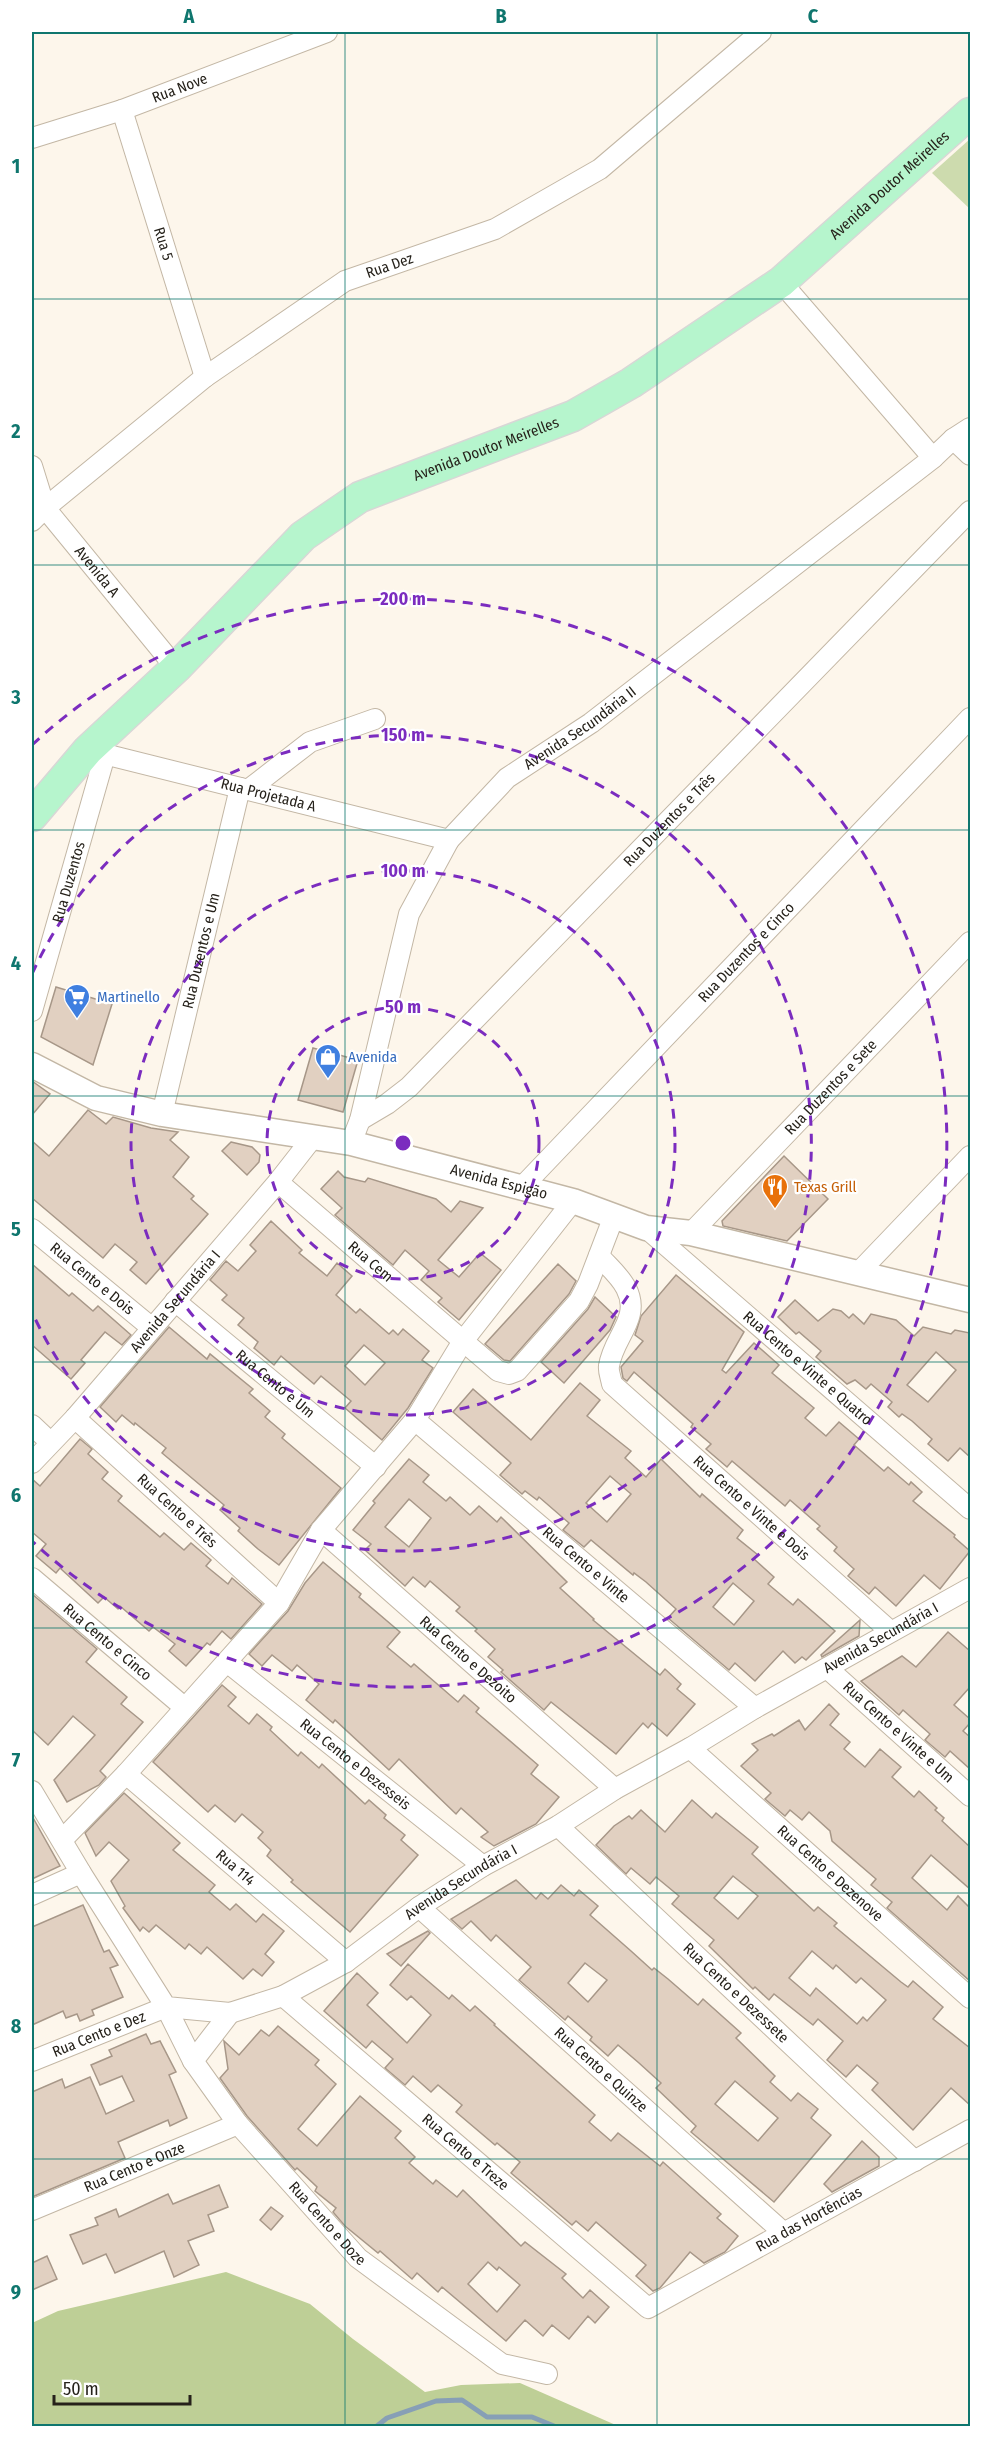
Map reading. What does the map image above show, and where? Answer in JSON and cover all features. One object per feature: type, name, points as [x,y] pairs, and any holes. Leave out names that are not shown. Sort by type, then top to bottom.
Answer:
[{"type":"main road","name":"Avenida Doutor Meirelles","points":[[32,816],[96,753],[303,536],[360,497],[573,416],[631,383],[781,282],[970,114]]},
{"type":"street","name":"Rua Nove","points":[[32,138],[122,111],[327,32]]},
{"type":"street","name":"Rua Dez","points":[[38,514],[206,377],[345,281],[495,229],[600,169],[761,32]]},
{"type":"street","name":"Rua 5","points":[[122,111],[206,377]]},
{"type":"street","points":[[781,282],[933,458]]},
{"type":"street","name":"Avenida Secundária II","points":[[351,1143],[360,1120],[409,914],[449,840],[507,778],[591,723],[970,428]]},
{"type":"street","points":[[952,440],[970,456]]},
{"type":"street","name":"Avenida A","points":[[32,465],[38,514],[176,668]]},
{"type":"street","name":"Rua Duzentos e Três","points":[[360,1120],[387,1104],[409,1087],[970,510]]},
{"type":"street","name":"Rua Duzentos e Cinco","points":[[521,1188],[970,718]]},
{"type":"street","points":[[244,789],[310,742],[375,719]]},
{"type":"street","name":"Rua Projetada A","points":[[96,753],[449,840]]},
{"type":"street","name":"Rua Duzentos","points":[[32,1011],[96,753]]},
{"type":"street","name":"Rua Duzentos e Um","points":[[162,1114],[244,789]]},
{"type":"street","name":"Rua Duzentos e Sete","points":[[691,1233],[970,942]]},
{"type":"street","name":"Avenida Espigão","points":[[32,1065],[96,1098],[162,1114],[351,1143],[573,1201],[646,1228],[691,1233],[970,1300]]},
{"type":"street","name":"Avenida Secundária I","points":[[32,1463],[75,1418],[176,1301],[278,1182],[314,1136]]},
{"type":"street","points":[[858,1273],[970,1155]]},
{"type":"street","name":"Rua Cem","points":[[278,1182],[498,1371],[509,1374],[517,1371],[579,1301],[614,1216]]},
{"type":"street","points":[[62,1840],[126,1774],[279,1603],[321,1530],[415,1420],[463,1341],[573,1201]]},
{"type":"street","name":"Rua Cento e Vinte e Quatro","points":[[646,1228],[970,1509]]},
{"type":"street","name":"Rua Cento e Dois","points":[[32,1229],[152,1328]]},
{"type":"street","name":"Rua Cento e Vinte e Dois","points":[[599,1256],[625,1286],[631,1300],[631,1317],[608,1368],[612,1384],[890,1631]]},
{"type":"street","name":"Rua Cento e Um","points":[[176,1301],[376,1467]]},
{"type":"street","name":"Rua Cento e Três","points":[[75,1418],[279,1603]]},
{"type":"street","name":"Rua Cento e Vinte","points":[[415,1420],[755,1708]]},
{"type":"street","points":[[32,1425],[50,1442]]},
{"type":"street","name":"Rua Cento e Dezoito","points":[[321,1530],[615,1789]]},
{"type":"street","name":"Rua Cento e Cinco","points":[[32,1578],[184,1707]]},
{"type":"street","name":"Avenida Secundária I","points":[[165,2007],[230,2013],[284,1996],[346,1962],[419,1907],[483,1866],[558,1826],[615,1789],[690,1748],[755,1708],[970,1588]]},
{"type":"street","name":"Rua Cento e Dezesseis","points":[[227,1662],[483,1866]]},
{"type":"street","name":"Rua Cento e Vinte e Um","points":[[827,1668],[970,1796]]},
{"type":"street","name":"Rua Cento e Dezenove","points":[[690,1748],[970,1998]]},
{"type":"street","name":"Rua 114","points":[[126,1774],[346,1962]]},
{"type":"street","points":[[32,1791],[165,2007]]},
{"type":"street","name":"Rua Cento e Dezessete","points":[[558,1826],[915,2161]]},
{"type":"street","points":[[32,1895],[81,1873]]},
{"type":"street","name":"Rua Cento e Quinze","points":[[419,1907],[784,2233]]},
{"type":"street","name":"Rua Cento e Treze","points":[[284,1996],[648,2308]]},
{"type":"street","name":"Rua Cento e Doze","points":[[165,2007],[193,2061],[238,2124],[358,2258],[502,2364],[547,2374]]},
{"type":"street","name":"Rua Cento e Dez","points":[[32,2061],[165,2007]]},
{"type":"street","points":[[193,2061],[230,2013]]},
{"type":"street","name":"Rua Cento e Onze","points":[[32,2210],[238,2124]]},
{"type":"street","name":"Rua das Hortências","points":[[648,2308],[970,2130]]},
{"type":"green space","points":[[970,139],[970,209],[932,173]]},
{"type":"green space","points":[[226,2272],[310,2304],[425,2392],[461,2385],[520,2383],[618,2426],[32,2426],[32,2323],[58,2311]]},
{"type":"building","name":"Martinello","points":[[56,987],[112,1004],[93,1065],[41,1037]]},
{"type":"building","name":"Avenida","points":[[313,1048],[358,1060],[343,1112],[298,1100]]},
{"type":"building","points":[[32,1081],[50,1094],[32,1115]]},
{"type":"building","points":[[88,1110],[106,1124],[113,1117],[151,1128],[178,1132],[170,1140],[189,1157],[173,1177],[194,1196],[191,1199],[208,1214],[146,1284],[130,1270],[137,1262],[115,1244],[103,1258],[32,1198],[32,1141],[49,1156]]},
{"type":"building","points":[[231,1142],[252,1147],[260,1155],[259,1162],[247,1175],[222,1151]]},
{"type":"building","name":"Texas Grill","points":[[784,1156],[828,1199],[787,1241],[723,1226],[722,1221]]},
{"type":"building","points":[[338,1171],[344,1177],[365,1182],[368,1178],[436,1199],[451,1212],[460,1201],[483,1208],[438,1260],[459,1277],[480,1253],[501,1270],[459,1320],[438,1302],[442,1298],[421,1280],[429,1271],[405,1250],[393,1265],[335,1215],[342,1208],[321,1189]]},
{"type":"building","points":[[271,1221],[302,1250],[299,1253],[327,1276],[337,1263],[352,1276],[336,1295],[356,1313],[360,1309],[389,1334],[393,1330],[398,1335],[403,1329],[429,1351],[422,1360],[433,1368],[408,1408],[382,1440],[345,1408],[351,1401],[321,1376],[314,1384],[281,1356],[274,1365],[254,1348],[258,1342],[238,1325],[244,1318],[222,1300],[227,1295],[210,1280],[226,1261],[238,1271],[256,1251],[250,1245]],"holes":[[[364,1345],[385,1363],[365,1385],[345,1366]]]},
{"type":"building","points":[[32,1264],[69,1296],[72,1293],[93,1311],[98,1306],[131,1335],[122,1345],[105,1332],[81,1360],[85,1363],[71,1379],[32,1345]]},
{"type":"building","points":[[558,1264],[576,1281],[569,1294],[510,1361],[504,1360],[485,1344]]},
{"type":"building","points":[[676,1275],[744,1332],[722,1370],[726,1373],[754,1343],[779,1365],[772,1373],[814,1408],[805,1418],[826,1436],[839,1422],[859,1439],[854,1445],[884,1471],[888,1467],[909,1485],[911,1482],[922,1492],[913,1501],[955,1535],[954,1537],[970,1551],[940,1589],[924,1575],[896,1606],[875,1587],[869,1594],[848,1576],[854,1569],[834,1551],[837,1547],[817,1529],[820,1526],[790,1500],[785,1506],[732,1461],[727,1467],[706,1449],[711,1444],[691,1427],[693,1424],[634,1372],[627,1381],[623,1378],[621,1367],[643,1341],[635,1335],[641,1316]]},
{"type":"building","points":[[595,1297],[616,1317],[610,1330],[564,1383],[541,1362],[588,1309]]},
{"type":"building","points":[[795,1300],[818,1321],[833,1309],[841,1311],[849,1318],[853,1314],[864,1324],[871,1314],[896,1320],[914,1336],[923,1327],[951,1334],[955,1330],[970,1333],[970,1457],[960,1448],[948,1461],[928,1444],[932,1439],[912,1421],[902,1414],[899,1417],[888,1407],[892,1402],[871,1384],[866,1389],[855,1380],[847,1384],[816,1357],[821,1351],[799,1332],[796,1334],[778,1317]],"holes":[[[936,1352],[956,1370],[928,1402],[907,1385]]]},
{"type":"building","points":[[169,1327],[207,1359],[210,1354],[253,1389],[249,1393],[270,1411],[265,1417],[285,1434],[282,1438],[341,1488],[279,1565],[238,1531],[240,1528],[220,1510],[224,1505],[162,1453],[166,1448],[135,1423],[134,1425],[122,1415],[116,1422],[100,1407]]},
{"type":"building","points":[[580,1383],[600,1400],[587,1416],[631,1451],[625,1458],[646,1477],[661,1459],[700,1497],[702,1494],[743,1530],[737,1538],[758,1555],[754,1559],[774,1577],[768,1584],[793,1605],[798,1599],[835,1631],[806,1660],[802,1657],[795,1663],[783,1651],[755,1681],[735,1663],[729,1670],[668,1618],[676,1609],[646,1582],[634,1573],[633,1575],[591,1540],[584,1547],[563,1530],[569,1523],[539,1497],[537,1500],[525,1491],[522,1494],[500,1475],[511,1463],[453,1412],[473,1389],[531,1440]],"holes":[[[610,1476],[631,1494],[607,1522],[586,1503]],[[733,1583],[754,1601],[734,1625],[713,1607]]]},
{"type":"building","points":[[80,1439],[92,1449],[88,1454],[108,1472],[102,1479],[122,1496],[118,1501],[160,1537],[164,1533],[184,1550],[191,1543],[211,1560],[206,1566],[228,1584],[232,1578],[262,1604],[231,1639],[222,1631],[210,1645],[207,1643],[186,1666],[169,1651],[175,1644],[153,1627],[149,1631],[120,1606],[118,1609],[104,1597],[98,1603],[60,1568],[56,1573],[36,1556],[46,1544],[32,1532],[32,1479],[40,1486]]},
{"type":"building","points":[[409,1459],[429,1475],[423,1482],[446,1501],[450,1497],[470,1515],[479,1506],[497,1522],[501,1517],[567,1582],[560,1588],[593,1620],[660,1675],[665,1669],[681,1684],[677,1689],[695,1704],[667,1736],[652,1723],[648,1728],[643,1723],[616,1754],[551,1702],[544,1710],[501,1672],[503,1670],[488,1657],[495,1649],[456,1611],[460,1607],[430,1581],[425,1587],[413,1577],[405,1586],[365,1550],[371,1544],[353,1530],[375,1503],[373,1501]],"holes":[[[409,1499],[431,1518],[409,1547],[385,1527]]]},
{"type":"building","points":[[323,1562],[361,1594],[359,1597],[400,1632],[387,1647],[411,1667],[414,1664],[458,1702],[464,1695],[479,1708],[476,1712],[538,1765],[531,1774],[559,1797],[536,1824],[494,1846],[481,1837],[488,1832],[461,1808],[456,1814],[399,1759],[389,1770],[335,1720],[333,1723],[306,1700],[319,1684],[297,1665],[292,1671],[272,1655],[262,1666],[249,1654],[288,1611],[305,1583]]},
{"type":"building","points":[[32,1594],[97,1649],[86,1662],[127,1697],[121,1704],[143,1722],[100,1771],[106,1777],[99,1785],[67,1802],[54,1780],[95,1735],[73,1716],[48,1745],[32,1730]]},
{"type":"building","points":[[860,1620],[859,1636],[822,1657],[821,1655]]},
{"type":"building","points":[[948,1632],[970,1651],[970,1687],[954,1705],[970,1719],[970,1723],[963,1731],[970,1737],[970,1769],[950,1751],[945,1757],[925,1740],[930,1734],[903,1710],[899,1715],[861,1681],[902,1656],[916,1667]]},
{"type":"building","points":[[222,1685],[236,1697],[228,1706],[249,1724],[257,1714],[272,1727],[270,1730],[298,1756],[301,1752],[319,1768],[322,1764],[365,1804],[369,1800],[386,1815],[384,1818],[405,1835],[401,1840],[418,1855],[350,1932],[291,1882],[293,1880],[267,1856],[271,1850],[258,1838],[263,1832],[242,1814],[235,1822],[215,1805],[208,1812],[153,1762]]},
{"type":"building","points":[[829,1704],[839,1714],[830,1725],[850,1742],[844,1749],[865,1767],[880,1749],[901,1767],[892,1777],[914,1797],[919,1791],[937,1808],[935,1810],[944,1818],[942,1821],[970,1847],[970,1889],[931,1855],[912,1878],[947,1910],[958,1896],[970,1908],[970,1981],[887,1908],[892,1902],[871,1885],[876,1879],[832,1841],[830,1831],[809,1812],[802,1820],[790,1810],[785,1816],[765,1799],[771,1793],[741,1766],[758,1750],[752,1744],[772,1734],[774,1736],[799,1720],[805,1730]]},
{"type":"building","points":[[124,1793],[180,1843],[173,1850],[215,1885],[209,1892],[230,1910],[236,1904],[256,1922],[263,1914],[284,1931],[265,1954],[274,1962],[262,1976],[253,1969],[243,1979],[207,1947],[201,1954],[189,1944],[185,1949],[156,1925],[149,1932],[143,1927],[140,1931],[123,1908],[125,1906],[111,1881],[129,1860],[109,1842],[96,1856],[85,1833]]},
{"type":"building","points":[[692,1800],[712,1818],[716,1813],[758,1847],[752,1854],[814,1911],[818,1907],[837,1923],[834,1926],[901,1982],[908,1987],[913,1981],[943,2007],[933,2019],[970,2048],[970,2105],[951,2088],[913,2130],[872,2090],[878,2083],[857,2065],[846,2077],[827,2060],[843,2041],[818,2019],[813,2025],[774,1994],[769,2000],[755,1987],[753,1989],[709,1946],[714,1940],[672,1904],[679,1896],[656,1877],[650,1884],[631,1868],[626,1874],[596,1845],[614,1826],[629,1816],[632,1819],[641,1810],[665,1832]],"holes":[[[733,1876],[758,1896],[738,1919],[714,1898]],[[812,1951],[833,1969],[836,1965],[856,1983],[861,1978],[886,2000],[867,2021],[863,2017],[857,2024],[816,1988],[810,1996],[789,1978]]]},
{"type":"building","points":[[32,1816],[60,1866],[32,1879]]},
{"type":"building","points":[[516,1880],[536,1899],[541,1893],[548,1899],[561,1885],[574,1896],[579,1890],[598,1906],[590,1915],[652,1970],[654,1968],[698,2005],[703,1999],[741,2033],[736,2038],[775,2076],[770,2082],[791,2101],[798,2093],[818,2109],[811,2118],[831,2135],[774,2202],[691,2132],[696,2126],[656,2088],[661,2083],[639,2063],[618,2045],[608,2056],[590,2040],[592,2037],[568,2016],[565,2020],[519,1980],[531,1967],[496,1935],[491,1941],[471,1921],[462,1929],[451,1919]],"holes":[[[585,1963],[607,1980],[588,2002],[568,1983]],[[735,2081],[778,2118],[758,2141],[715,2104]]]},
{"type":"building","points":[[83,1905],[104,1952],[109,1950],[118,1965],[110,1968],[123,1997],[92,2010],[94,2015],[80,2021],[77,2014],[66,2018],[63,2011],[32,2025],[32,1927]]},
{"type":"building","points":[[428,1931],[430,1933],[401,1966],[387,1954]]},
{"type":"building","points":[[408,1964],[449,1999],[452,1995],[470,2011],[475,2006],[595,2115],[589,2122],[611,2141],[618,2133],[660,2166],[663,2162],[721,2214],[717,2218],[738,2236],[725,2252],[704,2263],[690,2252],[660,2288],[653,2291],[636,2276],[646,2265],[596,2222],[588,2231],[576,2221],[572,2225],[511,2173],[520,2162],[497,2143],[495,2145],[456,2112],[462,2105],[438,2085],[431,2092],[413,2076],[405,2085],[385,2068],[393,2059],[372,2041],[366,2048],[324,2011],[357,1973],[378,1993],[367,2005],[407,2043],[431,2015],[411,1996],[407,2000],[390,1985]]},
{"type":"building","points":[[278,2026],[319,2060],[315,2065],[336,2084],[298,2129],[317,2146],[360,2096],[401,2131],[395,2138],[415,2157],[409,2163],[433,2184],[436,2180],[457,2197],[463,2190],[521,2246],[525,2242],[566,2274],[562,2278],[583,2298],[590,2290],[609,2307],[595,2323],[588,2316],[569,2339],[552,2325],[543,2336],[525,2320],[506,2341],[442,2287],[438,2292],[417,2273],[412,2279],[380,2251],[378,2253],[345,2226],[333,2212],[336,2208],[315,2191],[317,2187],[297,2168],[295,2170],[247,2116],[220,2078],[228,2069],[224,2041],[239,2055],[261,2030],[269,2036]],"holes":[[[488,2262],[497,2270],[499,2267],[520,2285],[497,2312],[468,2284]]]},
{"type":"building","points":[[146,2034],[151,2044],[160,2041],[176,2072],[169,2075],[187,2118],[170,2126],[168,2120],[118,2142],[125,2158],[32,2197],[32,2092],[62,2079],[65,2088],[90,2077],[106,2114],[134,2101],[122,2076],[100,2085],[91,2065],[112,2056],[109,2050]]},
{"type":"building","points":[[862,2141],[879,2157],[879,2166],[832,2192],[824,2184]]},
{"type":"building","points":[[219,2185],[228,2207],[208,2215],[214,2231],[188,2241],[199,2265],[174,2277],[164,2251],[115,2273],[106,2254],[83,2264],[70,2235],[98,2225],[95,2218],[116,2209],[119,2217],[168,2194],[173,2204]]},
{"type":"building","points":[[271,2207],[283,2216],[271,2230],[260,2220]]},
{"type":"building","points":[[47,2256],[57,2279],[32,2290],[32,2263]]},
{"type":"waterway","points":[[377,2426],[387,2418],[436,2401],[462,2400],[487,2417],[532,2417],[554,2426]]},
{"type":"place","name":"Martinello","points":[[77,1020]]},
{"type":"place","name":"Avenida","points":[[328,1080]]},
{"type":"place","name":"Texas Grill","points":[[775,1210]]}]
